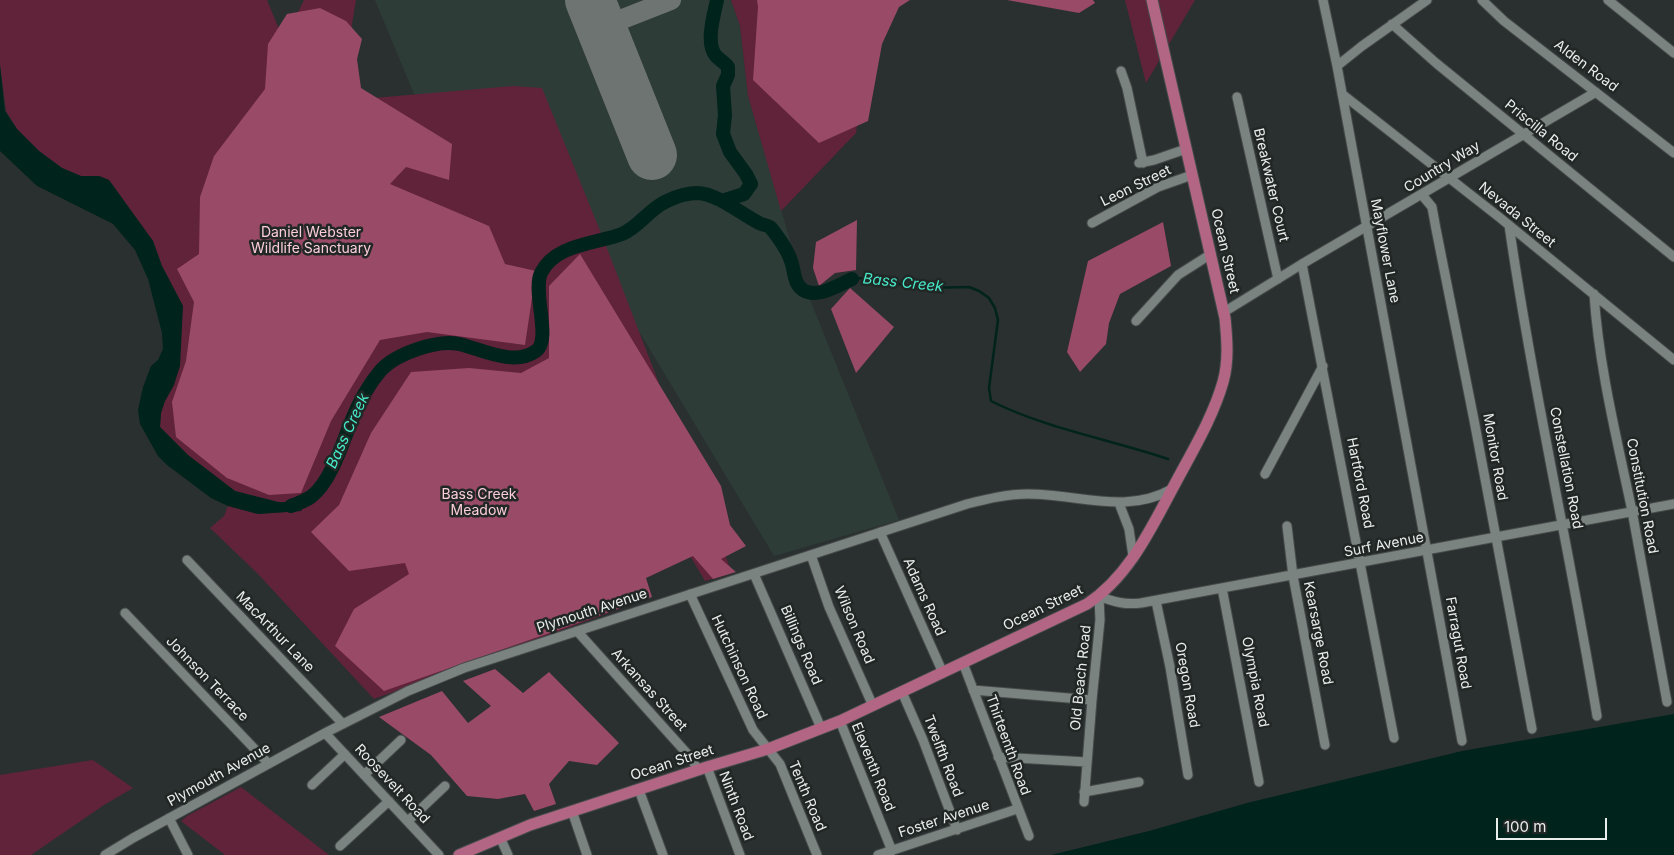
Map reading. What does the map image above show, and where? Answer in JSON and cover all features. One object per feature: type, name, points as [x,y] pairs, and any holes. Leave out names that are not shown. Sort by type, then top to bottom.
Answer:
[{"type":"main road","name":"Ocean Street","points":[[460,855],[500,837],[572,811],[768,749],[840,721],[1067,614],[1099,596],[1120,574],[1133,556],[1172,489],[1206,426],[1223,383],[1227,348],[1224,312],[1152,0]]},
{"type":"street","name":"Mayflower Lane","points":[[1323,0],[1427,550]]},
{"type":"street","points":[[1337,66],[1427,0]]},
{"type":"street","name":"Alden Road","points":[[1482,0],[1504,21],[1674,153]]},
{"type":"street","points":[[1608,0],[1674,53]]},
{"type":"street","name":"Priscilla Road","points":[[1392,24],[1436,63],[1674,257]]},
{"type":"street","points":[[1121,71],[1127,88],[1141,163],[1186,149]]},
{"type":"street","name":"Country Way","points":[[1224,312],[1302,264],[1596,92]]},
{"type":"street","name":"Nevada Street","points":[[1342,94],[1509,225],[1674,360]]},
{"type":"street","name":"Breakwater Court","points":[[1237,97],[1278,279]]},
{"type":"street","name":"Leon Street","points":[[1092,223],[1158,187],[1192,175]]},
{"type":"street","name":"Monitor Road","points":[[1422,195],[1432,207],[1532,729]]},
{"type":"street","name":"Constellation Road","points":[[1509,225],[1518,288],[1586,646],[1597,716]]},
{"type":"street","points":[[1136,321],[1178,275],[1211,254]]},
{"type":"street","name":"Hartford Road","points":[[1302,264],[1346,491],[1362,562],[1394,738]]},
{"type":"street","name":"Constitution Road","points":[[1594,294],[1596,330],[1604,383],[1632,512],[1667,702]]},
{"type":"street","points":[[1265,474],[1323,366]]},
{"type":"street","name":"Plymouth Avenue","points":[[105,855],[325,733],[408,691],[464,668],[967,504],[1011,494],[1045,494],[1119,504],[1133,503],[1156,498],[1172,489]]},
{"type":"street","points":[[1119,504],[1129,530],[1133,556]]},
{"type":"street","name":"Surf Avenue","points":[[1099,596],[1127,605],[1293,576],[1674,504]]},
{"type":"street","name":"Kearsarge Road","points":[[1287,526],[1293,576],[1325,745]]},
{"type":"street","name":"Adams Road","points":[[880,532],[943,673]]},
{"type":"street","name":"Farragut Road","points":[[1427,550],[1462,741]]},
{"type":"street","name":"Wilson Road","points":[[811,555],[829,607],[873,706]]},
{"type":"street","name":"MacArthur Lane","points":[[187,560],[343,724]]},
{"type":"street","name":"Billings Road","points":[[754,574],[821,728]]},
{"type":"street","name":"Olympia Road","points":[[1222,588],[1259,782]]},
{"type":"street","name":"Hutchinson Road","points":[[690,594],[753,730],[768,749]]},
{"type":"street","name":"Old Beach Road","points":[[1084,802],[1100,620],[1099,596]]},
{"type":"street","name":"Oregon Road","points":[[1156,600],[1170,666],[1188,775]]},
{"type":"street","name":"Johnson Terrace","points":[[125,613],[268,763]]},
{"type":"street","name":"Arkansas Street","points":[[577,631],[702,769]]},
{"type":"street","name":"Thirteenth Road","points":[[963,663],[1028,836]]},
{"type":"street","points":[[973,690],[1092,700]]},
{"type":"street","name":"Twelfth Road","points":[[902,692],[923,740],[957,830]]},
{"type":"street","name":"Eleventh Road","points":[[840,721],[892,851]]},
{"type":"street","name":"Roosevelt Road","points":[[325,733],[439,855]]},
{"type":"street","points":[[364,775],[401,740]]},
{"type":"street","name":"Tenth Road","points":[[768,749],[780,764],[817,855]]},
{"type":"street","points":[[312,784],[345,754]]},
{"type":"street","points":[[998,757],[1087,762]]},
{"type":"street","name":"Ninth Road","points":[[702,769],[740,855]]},
{"type":"street","points":[[1084,792],[1139,782]]},
{"type":"street","points":[[408,821],[445,786]]},
{"type":"street","points":[[639,790],[663,855]]},
{"type":"street","points":[[340,846],[389,801]]},
{"type":"street","name":"Foster Avenue","points":[[878,855],[1018,809]]},
{"type":"street","points":[[572,811],[587,855]]},
{"type":"street","points":[[169,818],[188,855]]},
{"type":"street","points":[[500,837],[508,855]]},
{"type":"shaded area","points":[[375,0],[731,0],[740,26],[748,96],[800,275],[899,520],[774,556],[580,233],[414,94]]},
{"type":"shaded area","points":[[0,65],[5,111],[17,129],[39,151],[62,168],[81,176],[99,176],[109,180],[153,241],[162,266],[183,306],[180,366],[174,385],[161,413],[160,427],[188,455],[235,491],[278,502],[290,502],[304,496],[306,500],[305,505],[301,511],[258,514],[228,506],[211,498],[158,456],[140,424],[138,410],[143,387],[151,366],[158,360],[163,349],[162,333],[148,279],[135,250],[113,224],[37,186],[0,151]]},
{"type":"shaded area","points":[[1674,714],[1674,855],[1051,855],[1149,831],[1247,803],[1462,751]]},
{"type":"green space","name":"Daniel Webster Wildlife Sanctuary","points":[[0,0],[267,0],[284,41],[304,0],[356,0],[339,101],[513,86],[542,88],[603,238],[732,573],[705,581],[689,554],[622,551],[633,589],[641,601],[374,699],[257,573],[210,528],[224,516],[228,506],[258,514],[301,511],[304,496],[290,502],[278,502],[235,491],[188,455],[160,427],[161,413],[165,401],[174,385],[183,306],[162,266],[153,241],[109,180],[99,176],[81,176],[62,168],[39,151],[17,129],[6,111],[0,65]]},
{"type":"green space","points":[[731,0],[873,0],[856,133],[781,211],[748,96],[740,26]]},
{"type":"green space","points":[[757,0],[910,0],[899,7],[882,44],[868,121],[819,143],[753,80]]},
{"type":"green space","points":[[1007,0],[1093,0],[1095,3],[1079,13]]},
{"type":"green space","points":[[1125,0],[1195,0],[1146,83]]},
{"type":"green space","name":"Daniel Webster Wildlife Sanctuary","points":[[320,8],[346,21],[362,39],[357,59],[361,88],[452,144],[449,180],[406,167],[390,184],[489,226],[505,264],[536,271],[525,345],[427,332],[380,340],[331,421],[301,493],[269,495],[227,478],[176,437],[172,402],[186,361],[194,302],[177,269],[199,254],[200,197],[214,156],[265,89],[268,44],[287,14]]},
{"type":"green space","points":[[857,220],[856,270],[835,273],[819,286],[813,268],[816,242]]},
{"type":"green space","points":[[1163,222],[1171,266],[1120,294],[1109,323],[1106,344],[1080,372],[1067,352],[1088,261]]},
{"type":"green space","name":"Bass Creek Meadow","points":[[580,254],[721,486],[730,525],[746,546],[721,559],[736,572],[713,579],[693,556],[646,578],[652,597],[384,691],[335,646],[354,609],[409,574],[405,563],[349,571],[311,532],[339,505],[371,433],[411,372],[469,368],[521,373],[549,358],[549,286]]},
{"type":"green space","points":[[850,288],[894,327],[856,373],[831,309]]},
{"type":"green space","points":[[495,669],[523,693],[549,672],[619,743],[597,765],[569,761],[549,784],[556,804],[534,811],[525,794],[498,799],[467,796],[431,755],[379,717],[442,691],[468,723],[491,706],[463,681]]},
{"type":"green space","points":[[93,760],[133,788],[104,805],[31,855],[0,855],[0,775]]},
{"type":"green space","points":[[241,787],[329,855],[225,855],[181,821]]},
{"type":"waterway","points":[[717,0],[711,29],[711,44],[716,56],[728,67],[728,75],[723,86],[725,115],[723,134],[730,152],[751,184],[744,194],[722,201]]},
{"type":"waterway","name":"Bass Creek","points":[[291,506],[310,498],[325,481],[335,462],[360,401],[381,370],[388,364],[396,358],[417,349],[450,343],[508,357],[518,357],[536,351],[542,337],[539,281],[547,263],[556,256],[577,246],[628,231],[655,208],[682,195],[706,194],[760,224],[770,227],[788,253],[797,284],[803,290],[815,293],[821,292],[852,279]]},
{"type":"waterway","name":"Bass Creek","points":[[852,279],[863,278],[922,288],[969,287],[979,291],[989,298],[995,308],[998,320],[989,388],[991,401],[1034,419],[1168,459]]},
{"type":"taxiway","points":[[595,14],[604,21],[615,22],[671,0]]},
{"type":"runway","points":[[590,0],[652,155]]}]
